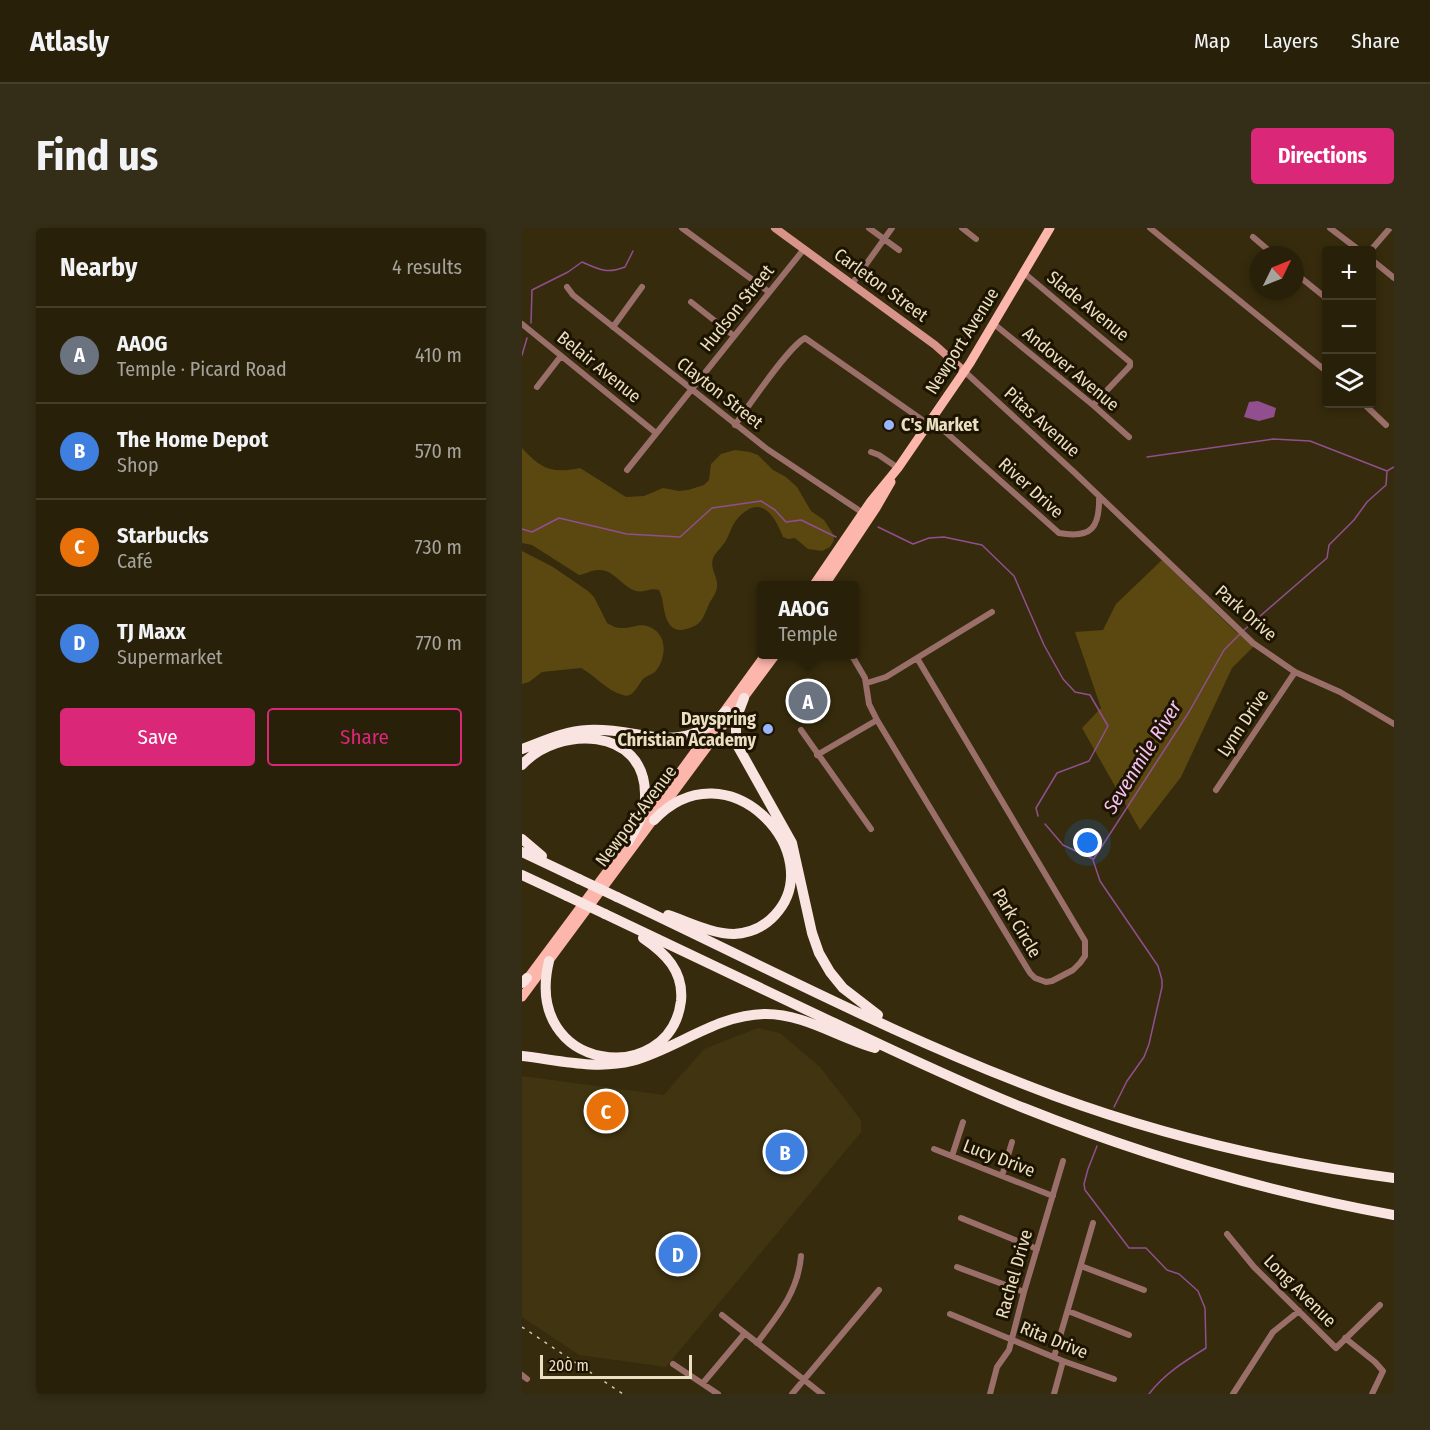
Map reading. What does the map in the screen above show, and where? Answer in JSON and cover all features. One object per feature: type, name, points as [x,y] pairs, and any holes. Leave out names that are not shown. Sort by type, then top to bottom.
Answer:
[{"type":"highway","points":[[744,698],[736,719],[734,731],[736,742],[792,843],[811,929],[819,953],[833,976],[847,992],[908,1035]]},
{"type":"highway","points":[[522,750],[556,735],[585,730],[684,737],[703,730],[726,711]]},
{"type":"highway","points":[[522,765],[539,751],[571,740],[600,739],[621,748],[640,770],[645,791],[641,816],[628,842]]},
{"type":"highway","points":[[633,905],[716,931],[737,934],[755,929],[771,920],[782,906],[789,890],[790,869],[783,843],[766,818],[746,803],[721,794],[698,794],[676,802],[654,820]]},
{"type":"highway","points":[[522,839],[562,871]]},
{"type":"highway","points":[[522,852],[908,1035],[1039,1090],[1153,1128],[1270,1157],[1394,1179]]},
{"type":"highway","points":[[522,875],[912,1060],[1024,1108],[1155,1155],[1269,1188],[1394,1215]]},
{"type":"highway","points":[[522,883],[567,896]]},
{"type":"highway","points":[[549,961],[539,990],[538,1003],[542,1021],[551,1036],[564,1048],[580,1055],[615,1057],[654,1044],[668,1032],[676,1018],[681,1002],[681,986],[670,960],[624,923]]},
{"type":"highway","points":[[522,1056],[592,1065],[621,1063],[645,1057],[728,1021],[767,1014],[798,1019],[912,1060]]},
{"type":"main road","name":"Newport Avenue","points":[[816,581],[863,513],[898,468],[964,371],[1050,228]]},
{"type":"main road","name":"Newport Avenue","points":[[827,581],[876,508],[898,468]]},
{"type":"main road","name":"Newport Avenue","points":[[524,982],[762,659]]},
{"type":"main road","name":"Newport Avenue","points":[[522,997],[773,659]]},
{"type":"street","points":[[682,228],[769,292]]},
{"type":"street","name":"Carleton Street","points":[[775,228],[935,345],[964,371]]},
{"type":"street","points":[[869,228],[899,250]]},
{"type":"street","points":[[852,284],[892,228]]},
{"type":"street","points":[[962,228],[976,239]]},
{"type":"street","points":[[1150,228],[1322,368]]},
{"type":"street","points":[[1330,228],[1354,246]]},
{"type":"street","points":[[1374,246],[1390,228]]},
{"type":"street","points":[[1253,237],[1264,246]]},
{"type":"street","name":"Hudson Street","points":[[627,470],[804,249]]},
{"type":"street","points":[[1376,264],[1394,278]]},
{"type":"street","name":"Slade Avenue","points":[[1023,273],[1125,356],[1131,364],[1093,405]]},
{"type":"street","points":[[1304,280],[1322,295]]},
{"type":"street","name":"Clayton Street","points":[[567,286],[573,295],[774,455],[863,513]]},
{"type":"street","points":[[613,327],[642,287]]},
{"type":"street","points":[[691,302],[734,336]]},
{"type":"street","name":"Belair Avenue","points":[[522,324],[657,433]]},
{"type":"street","name":"Andover Avenue","points":[[994,324],[1129,437]]},
{"type":"street","points":[[735,425],[785,358],[805,338],[930,422]]},
{"type":"street","points":[[537,387],[561,356]]},
{"type":"street","name":"Pitas Avenue","points":[[964,371],[1099,495]]},
{"type":"street","points":[[1368,408],[1386,425]]},
{"type":"street","name":"River Drive","points":[[930,422],[1059,533],[1075,536],[1095,526],[1099,515],[1099,495]]},
{"type":"street","points":[[871,452],[898,468]]},
{"type":"street","name":"Park Drive","points":[[1099,495],[1241,632],[1295,672],[1340,692],[1394,724]]},
{"type":"street","points":[[867,683],[886,677],[992,612]]},
{"type":"street","name":"Park Circle","points":[[854,659],[867,683],[869,704],[1030,973],[1035,978],[1046,982],[1052,981],[1080,963],[1084,956],[1085,941],[916,658]]},
{"type":"street","name":"Lynn Drive","points":[[1216,790],[1295,672]]},
{"type":"street","points":[[817,755],[878,720]]},
{"type":"street","points":[[801,730],[871,829]]},
{"type":"street","points":[[952,1156],[963,1122]]},
{"type":"street","points":[[1002,1176],[1012,1142]]},
{"type":"street","name":"Lucy Drive","points":[[934,1149],[1053,1196]]},
{"type":"street","name":"Rachel Drive","points":[[990,1394],[997,1367],[1010,1350],[1024,1292],[1063,1161]]},
{"type":"street","points":[[961,1218],[1037,1249]]},
{"type":"street","points":[[1054,1357],[1093,1223]]},
{"type":"street","name":"Long Avenue","points":[[1227,1234],[1254,1268],[1336,1348],[1380,1305]]},
{"type":"street","points":[[757,1343],[787,1302],[796,1282],[801,1256]]},
{"type":"street","points":[[1081,1266],[1144,1290]]},
{"type":"street","points":[[957,1267],[1024,1292]]},
{"type":"street","points":[[792,1394],[879,1290]]},
{"type":"street","points":[[1068,1311],[1130,1335]]},
{"type":"street","points":[[1233,1394],[1273,1332],[1299,1311]]},
{"type":"street","name":"Rita Drive","points":[[950,1314],[1063,1361],[1114,1379]]},
{"type":"street","points":[[722,1315],[822,1394]]},
{"type":"street","points":[[703,1383],[745,1333]]},
{"type":"street","points":[[1345,1338],[1383,1371],[1372,1394]]},
{"type":"street","points":[[1054,1394],[1063,1361]]},
{"type":"street","points":[[673,1364],[718,1394]]},
{"type":"shaded area","points":[[1258,401],[1276,408],[1274,417],[1259,421],[1244,417],[1249,402]]},
{"type":"shaded area","points":[[522,448],[541,465],[554,470],[580,468],[626,497],[644,496],[663,488],[679,491],[704,485],[709,480],[711,464],[721,454],[735,450],[750,452],[758,455],[773,470],[786,477],[797,487],[811,511],[824,520],[834,540],[830,547],[822,551],[808,549],[795,538],[783,537],[776,522],[766,510],[754,507],[746,511],[736,520],[725,542],[714,556],[712,567],[717,589],[704,617],[692,627],[677,630],[667,621],[659,590],[636,591],[604,570],[579,575],[532,545],[522,543]]},
{"type":"shaded area","points":[[522,551],[553,567],[588,591],[594,597],[607,623],[620,628],[646,626],[659,634],[664,651],[661,662],[655,672],[643,679],[630,695],[617,693],[581,668],[542,672],[529,682],[522,684]]},
{"type":"shaded area","points":[[1162,560],[1236,632],[1256,644],[1232,668],[1181,777],[1140,830],[1082,728],[1101,708],[1075,632],[1103,630],[1116,604]]},
{"type":"shaded area","points":[[758,1028],[780,1033],[820,1067],[861,1120],[861,1132],[666,1367],[579,1355],[522,1317],[522,1076],[664,1095],[704,1049]]},
{"type":"waterway","points":[[531,323],[532,290],[568,272],[582,262],[604,270],[625,267],[633,251]]},
{"type":"waterway","points":[[522,355],[527,338]]},
{"type":"waterway","points":[[1147,457],[1273,439],[1310,441],[1387,471]]},
{"type":"waterway","name":"Sevenmile River","points":[[1244,630],[1327,558],[1329,545],[1354,520],[1367,502],[1386,485],[1387,471],[1394,467]]},
{"type":"waterway","points":[[522,529],[532,532],[559,518],[627,534],[680,537],[712,508],[761,501],[775,510],[786,522],[801,520],[836,537]]},
{"type":"waterway","points":[[878,527],[913,544],[929,538],[944,537],[982,545],[1014,576],[1044,645],[1063,679],[1075,692],[1090,695],[1108,726],[1089,761],[1057,773],[1036,808],[1038,816]]},
{"type":"waterway","name":"Sevenmile River","points":[[1114,1107],[1127,1081],[1144,1057],[1149,1044],[1162,980],[1158,966],[1100,881],[1093,860],[1189,712],[1224,650],[1241,633]]},
{"type":"waterway","points":[[1045,824],[1063,845],[1093,859]]},
{"type":"waterway","name":"Sevenmile River","points":[[1097,1146],[1088,1169],[1084,1184],[1085,1190],[1129,1248],[1146,1248],[1167,1270],[1179,1274],[1198,1291],[1205,1308],[1206,1348],[1168,1374],[1149,1394]]},
{"type":"railway","points":[[522,1327],[623,1394]]},
{"type":"place","name":"C's Market","points":[[889,425]]},
{"type":"place","name":"AAOG","points":[[808,701]]},
{"type":"place","name":"Dayspring Christian Academy","points":[[768,729]]},
{"type":"place","name":"Starbucks","points":[[606,1111]]},
{"type":"place","name":"The Home Depot","points":[[785,1152]]},
{"type":"place","name":"TJ Maxx","points":[[678,1254]]}]
